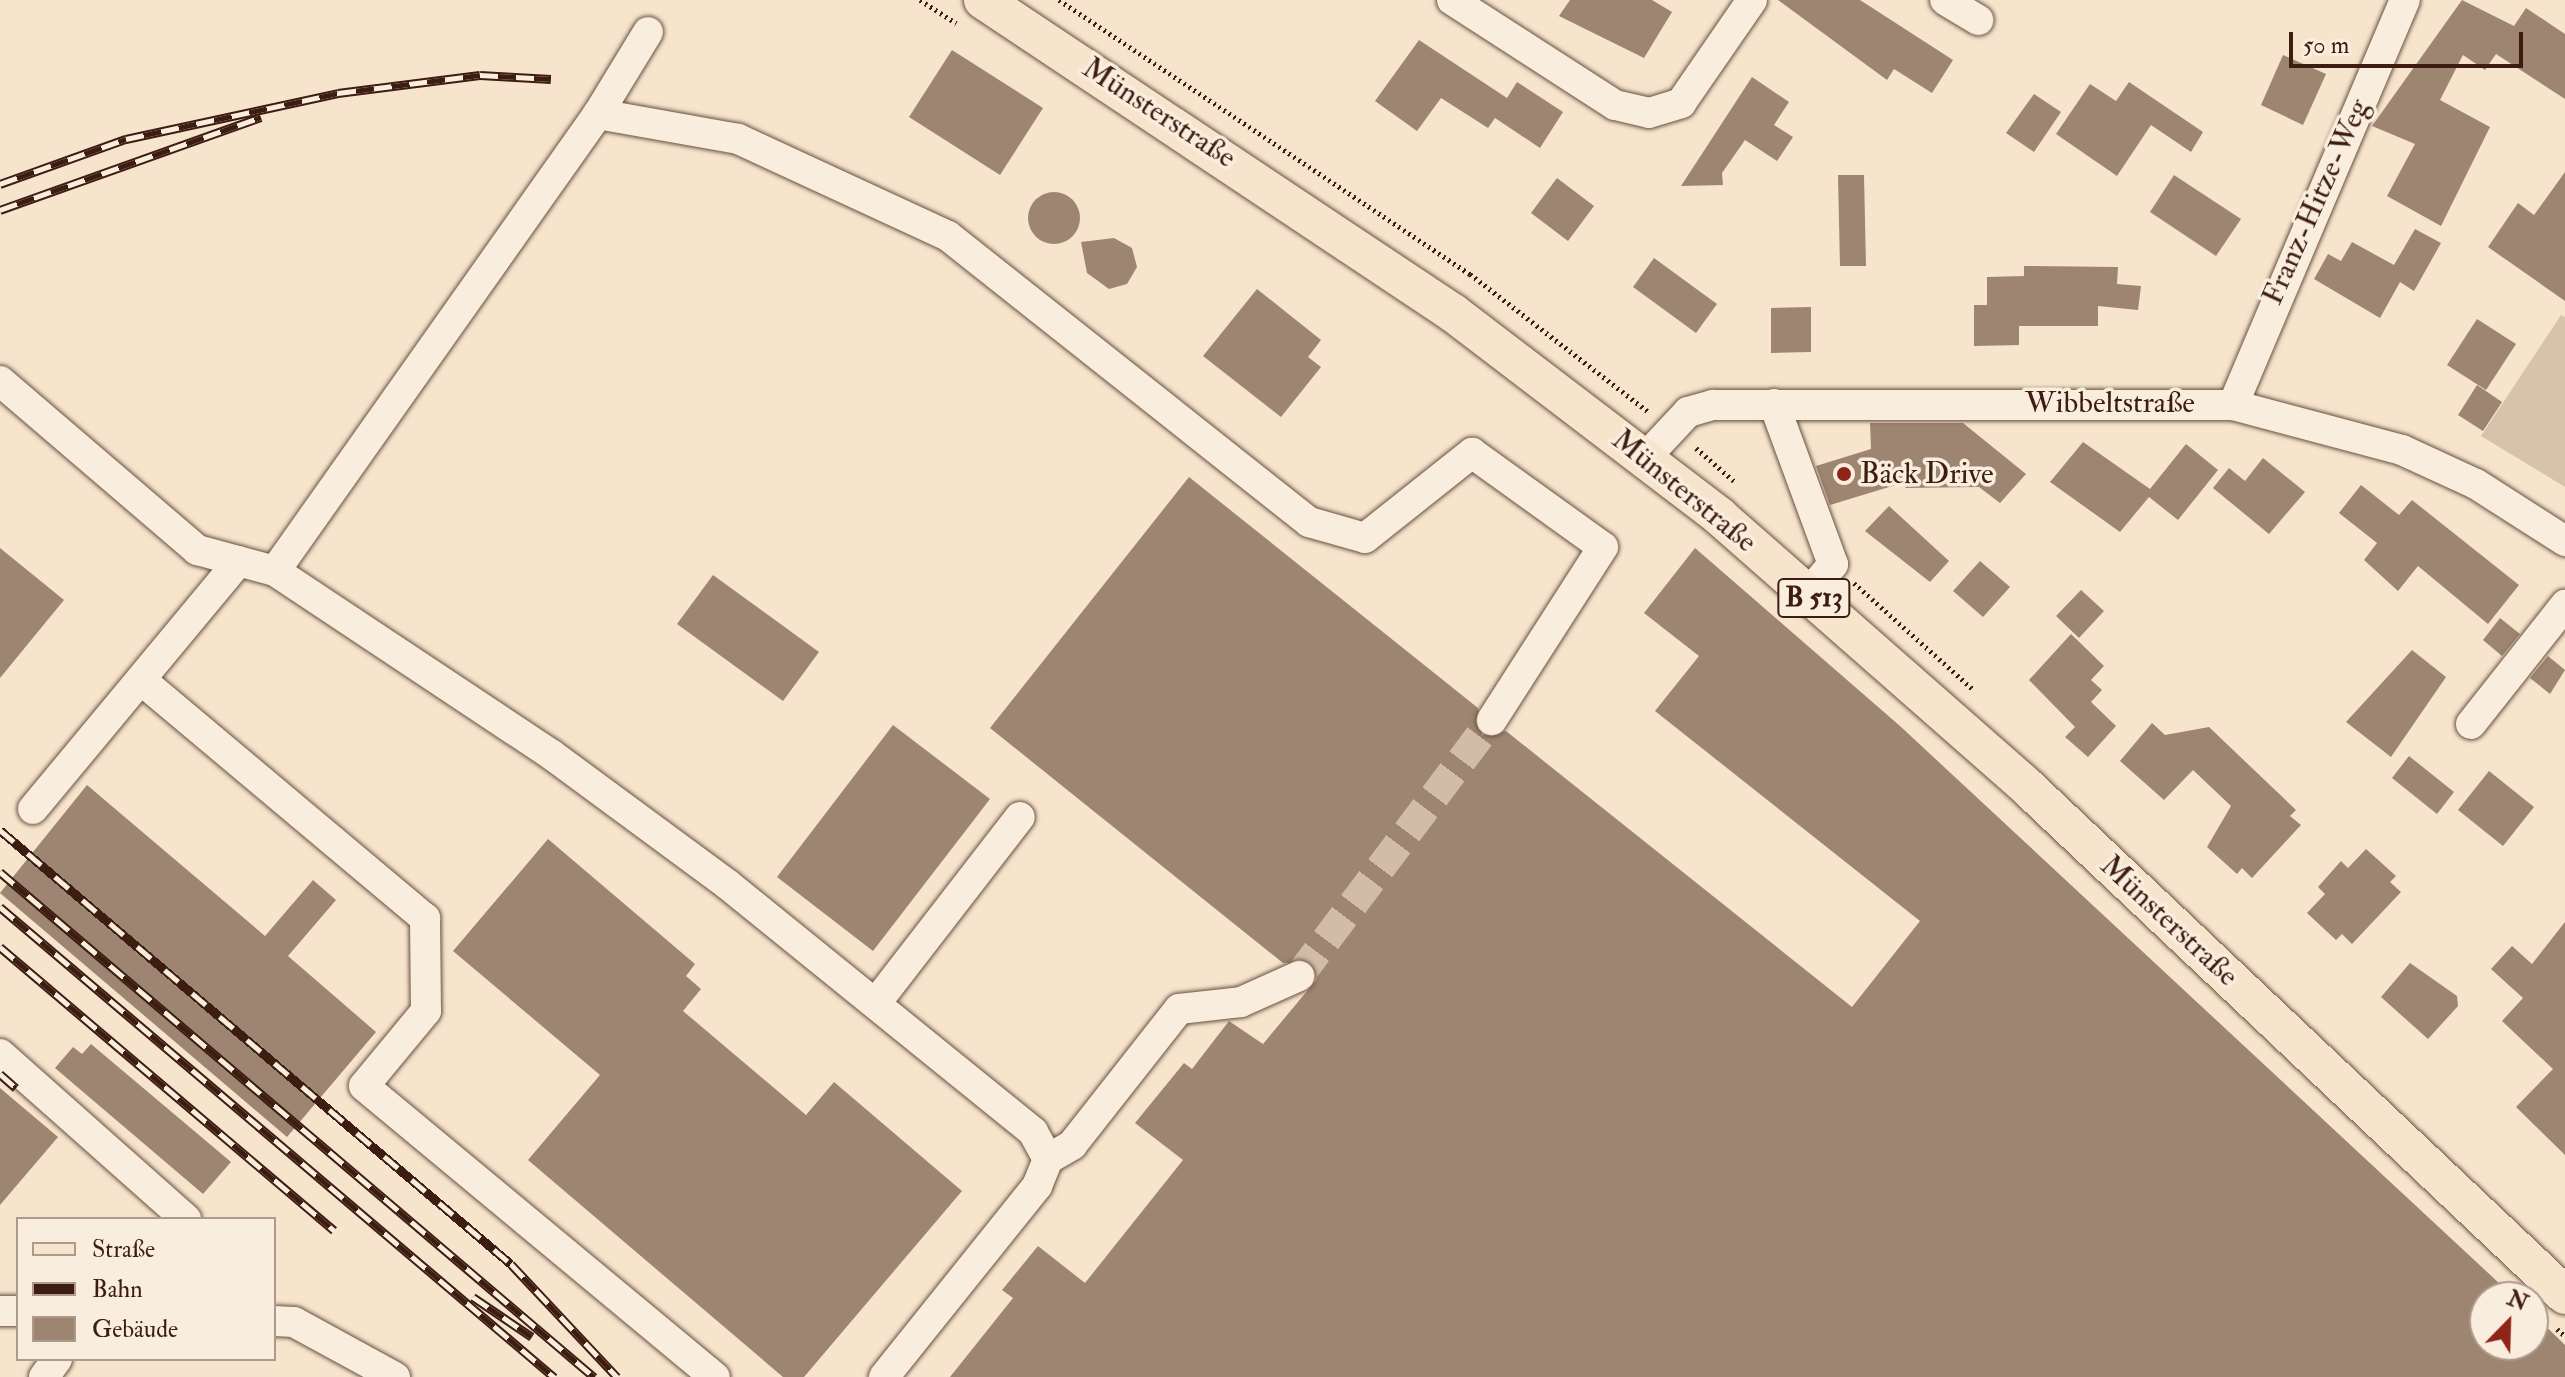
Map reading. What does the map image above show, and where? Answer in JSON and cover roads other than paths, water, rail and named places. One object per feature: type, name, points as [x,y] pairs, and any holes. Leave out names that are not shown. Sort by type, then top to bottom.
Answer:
[{"type":"main road","name":"Münsterstraße","points":[[983,0],[1262,180],[1645,458],[1809,593],[2024,784],[2565,1295]]},
{"type":"street","points":[[1452,0],[1615,105],[1649,113],[1681,103],[1752,0]]},
{"type":"street","points":[[1945,0],[1978,20]]},
{"type":"street","name":"Franz-Hitze-Weg","points":[[2233,405],[2405,0]]},
{"type":"street","points":[[275,571],[598,114],[648,32]]},
{"type":"street","points":[[598,114],[738,139],[948,236],[1309,522],[1365,538],[1472,453],[1603,547],[1492,720]]},
{"type":"street","points":[[0,381],[197,550],[275,571],[552,755],[876,1003],[1033,1132],[1048,1159]]},
{"type":"street","points":[[1774,404],[1833,564],[1809,593]]},
{"type":"street","name":"Wibbeltstraße","points":[[1645,458],[1688,412],[1713,405],[2233,405],[2402,450],[2476,484],[2565,541]]},
{"type":"street","points":[[33,809],[239,561]]},
{"type":"street","points":[[2471,724],[2565,605]]},
{"type":"street","points":[[141,680],[425,918],[426,1011],[364,1086],[715,1377]]},
{"type":"street","points":[[876,1003],[1020,817]]},
{"type":"street","points":[[884,1377],[1037,1186],[1048,1159],[1072,1145],[1179,1009],[1241,1002],[1299,976]]},
{"type":"street","points":[[0,1054],[184,1217]]},
{"type":"street","points":[[276,1301],[284,1321],[395,1377]]},
{"type":"tunnel","points":[[1299,976],[1492,720]]},
{"type":"railway","points":[[0,184],[126,139],[338,93],[480,75],[551,79]]},
{"type":"railway","points":[[0,210],[261,117]]},
{"type":"railway","points":[[0,830],[511,1264],[617,1377]]},
{"type":"railway","points":[[0,872],[594,1377]]},
{"type":"railway","points":[[0,907],[554,1377]]},
{"type":"railway","points":[[0,947],[334,1230]]},
{"type":"railway","points":[[0,1074],[16,1088]]},
{"type":"railway","points":[[473,1297],[532,1337]]},
{"type":"place","name":"Bäck Drive","points":[[1844,474]]}]
